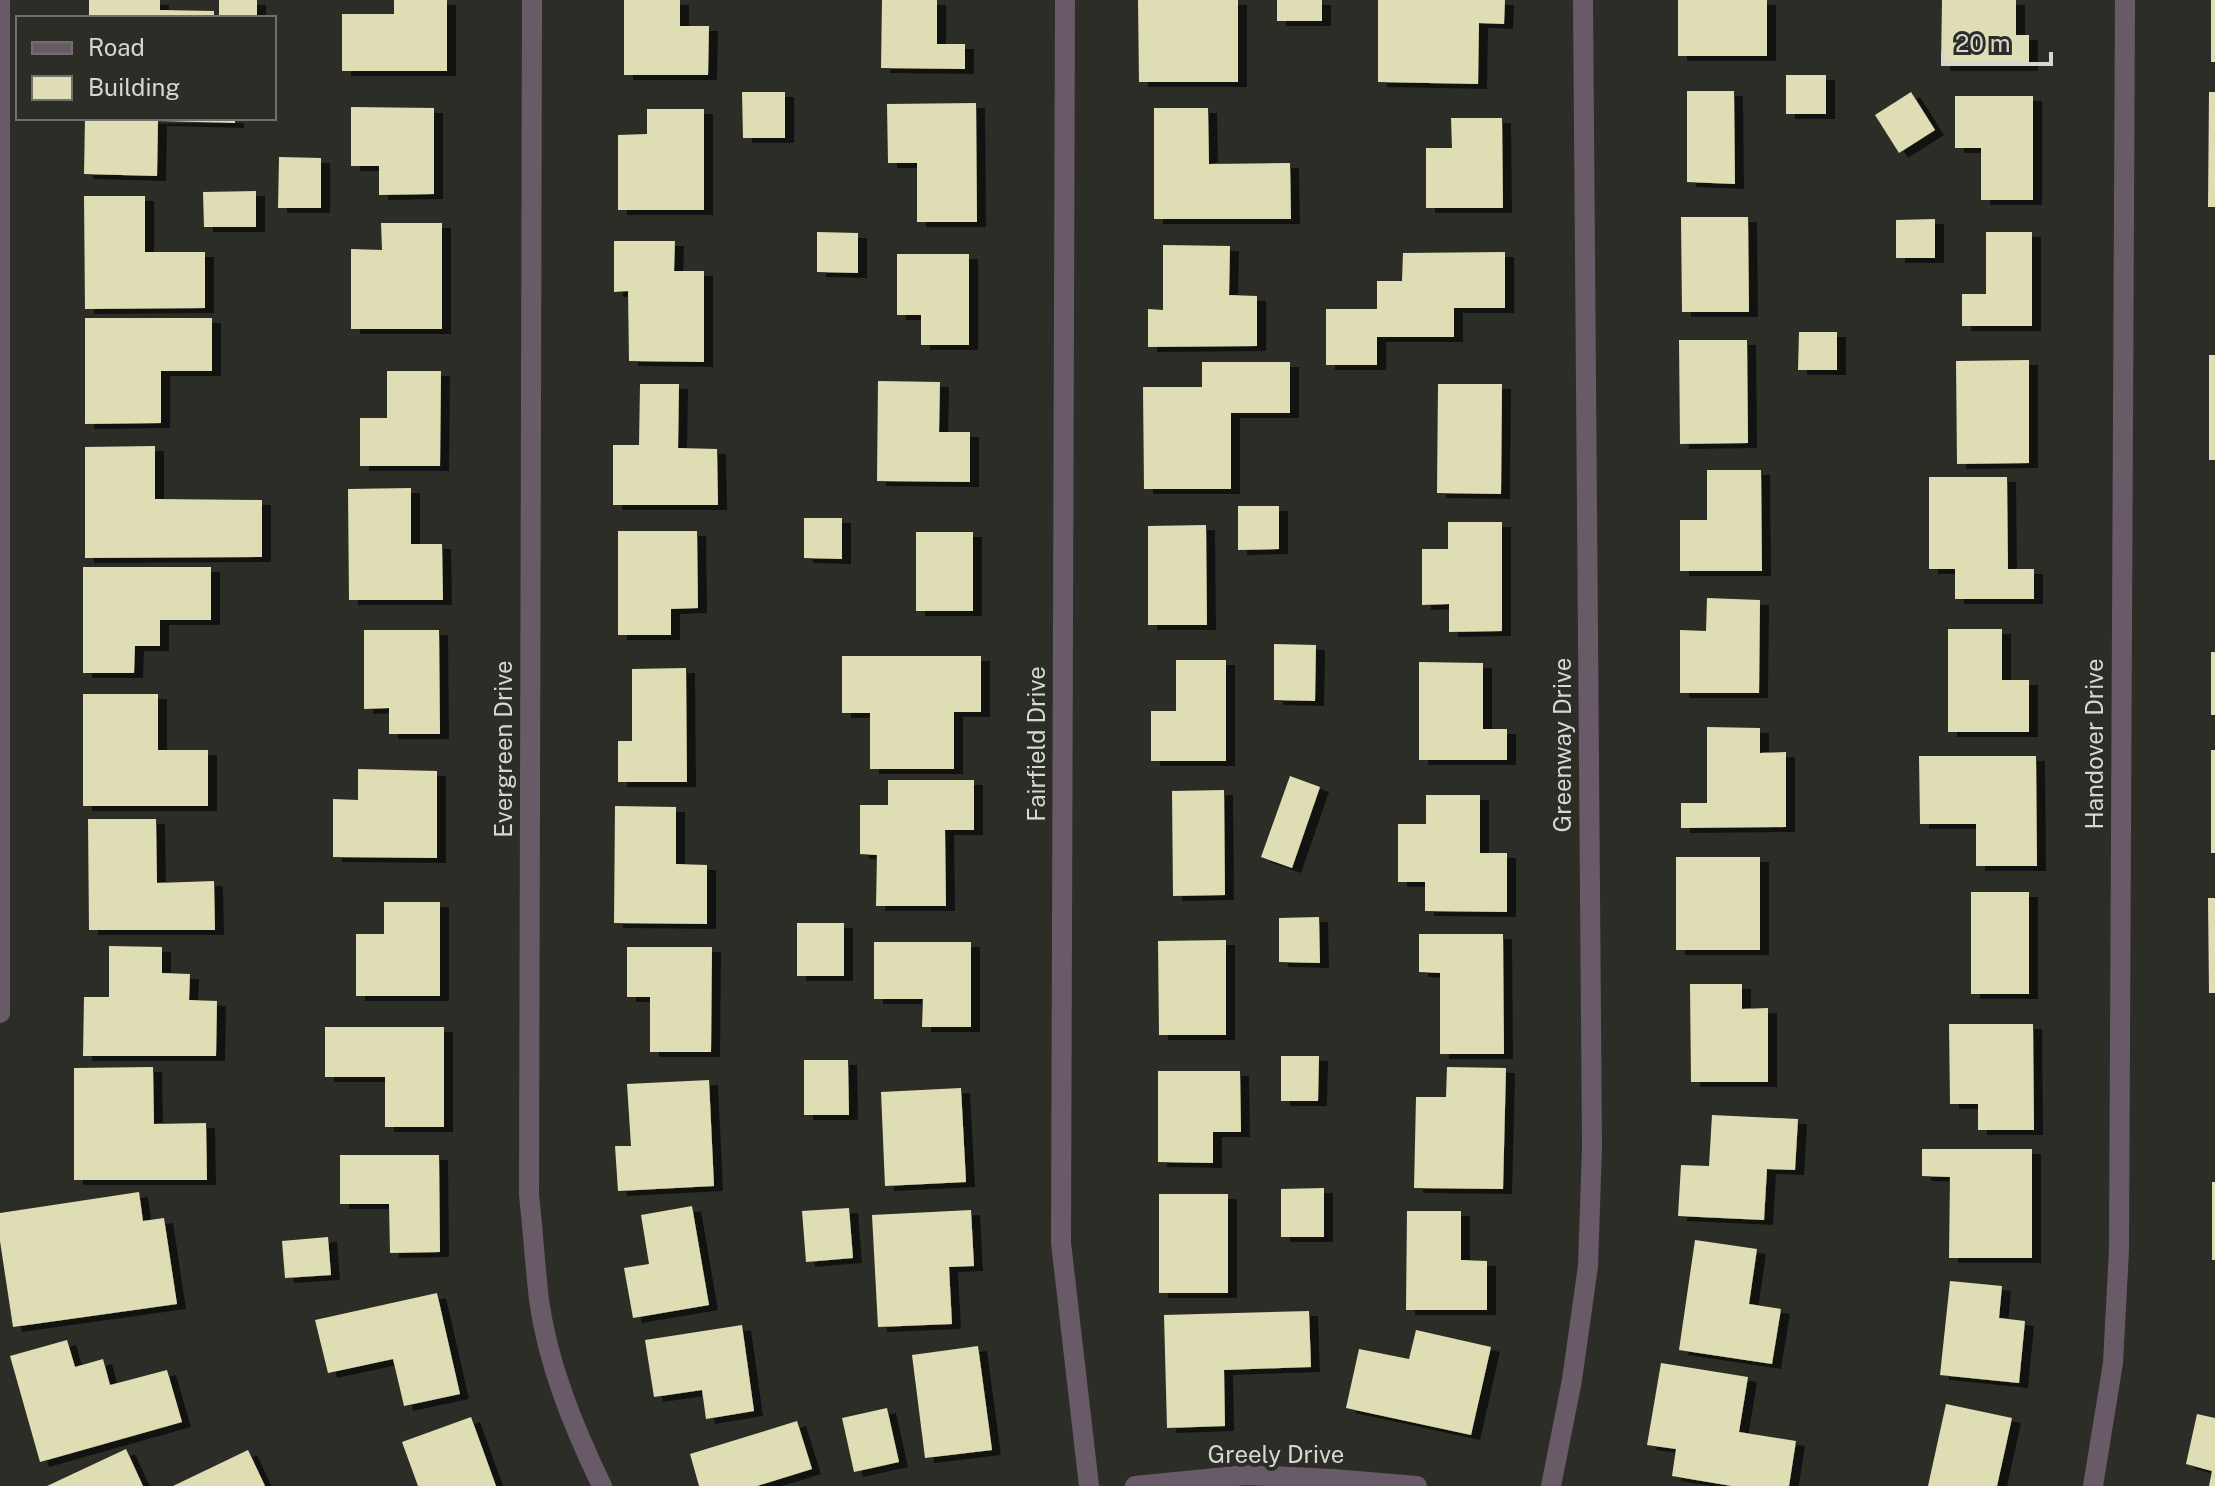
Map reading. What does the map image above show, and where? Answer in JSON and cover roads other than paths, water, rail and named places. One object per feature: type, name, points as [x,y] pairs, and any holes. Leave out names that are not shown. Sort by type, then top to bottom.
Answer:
[{"type":"street","points":[[0,0],[0,1013]]},
{"type":"street","name":"Evergreen Drive","points":[[532,0],[529,1195],[540,1302],[554,1368],[583,1447],[602,1486]]},
{"type":"street","name":"Fairfield Drive","points":[[1065,0],[1061,1243],[1089,1486]]},
{"type":"street","name":"Greenway Drive","points":[[1551,1486],[1572,1380],[1588,1266],[1592,1147],[1583,0]]},
{"type":"street","name":"Handover Drive","points":[[2093,1486],[2113,1363],[2119,1250],[2125,0]]},
{"type":"street","name":"Greely Drive","points":[[1135,1486],[1333,1479],[1417,1486]]}]
